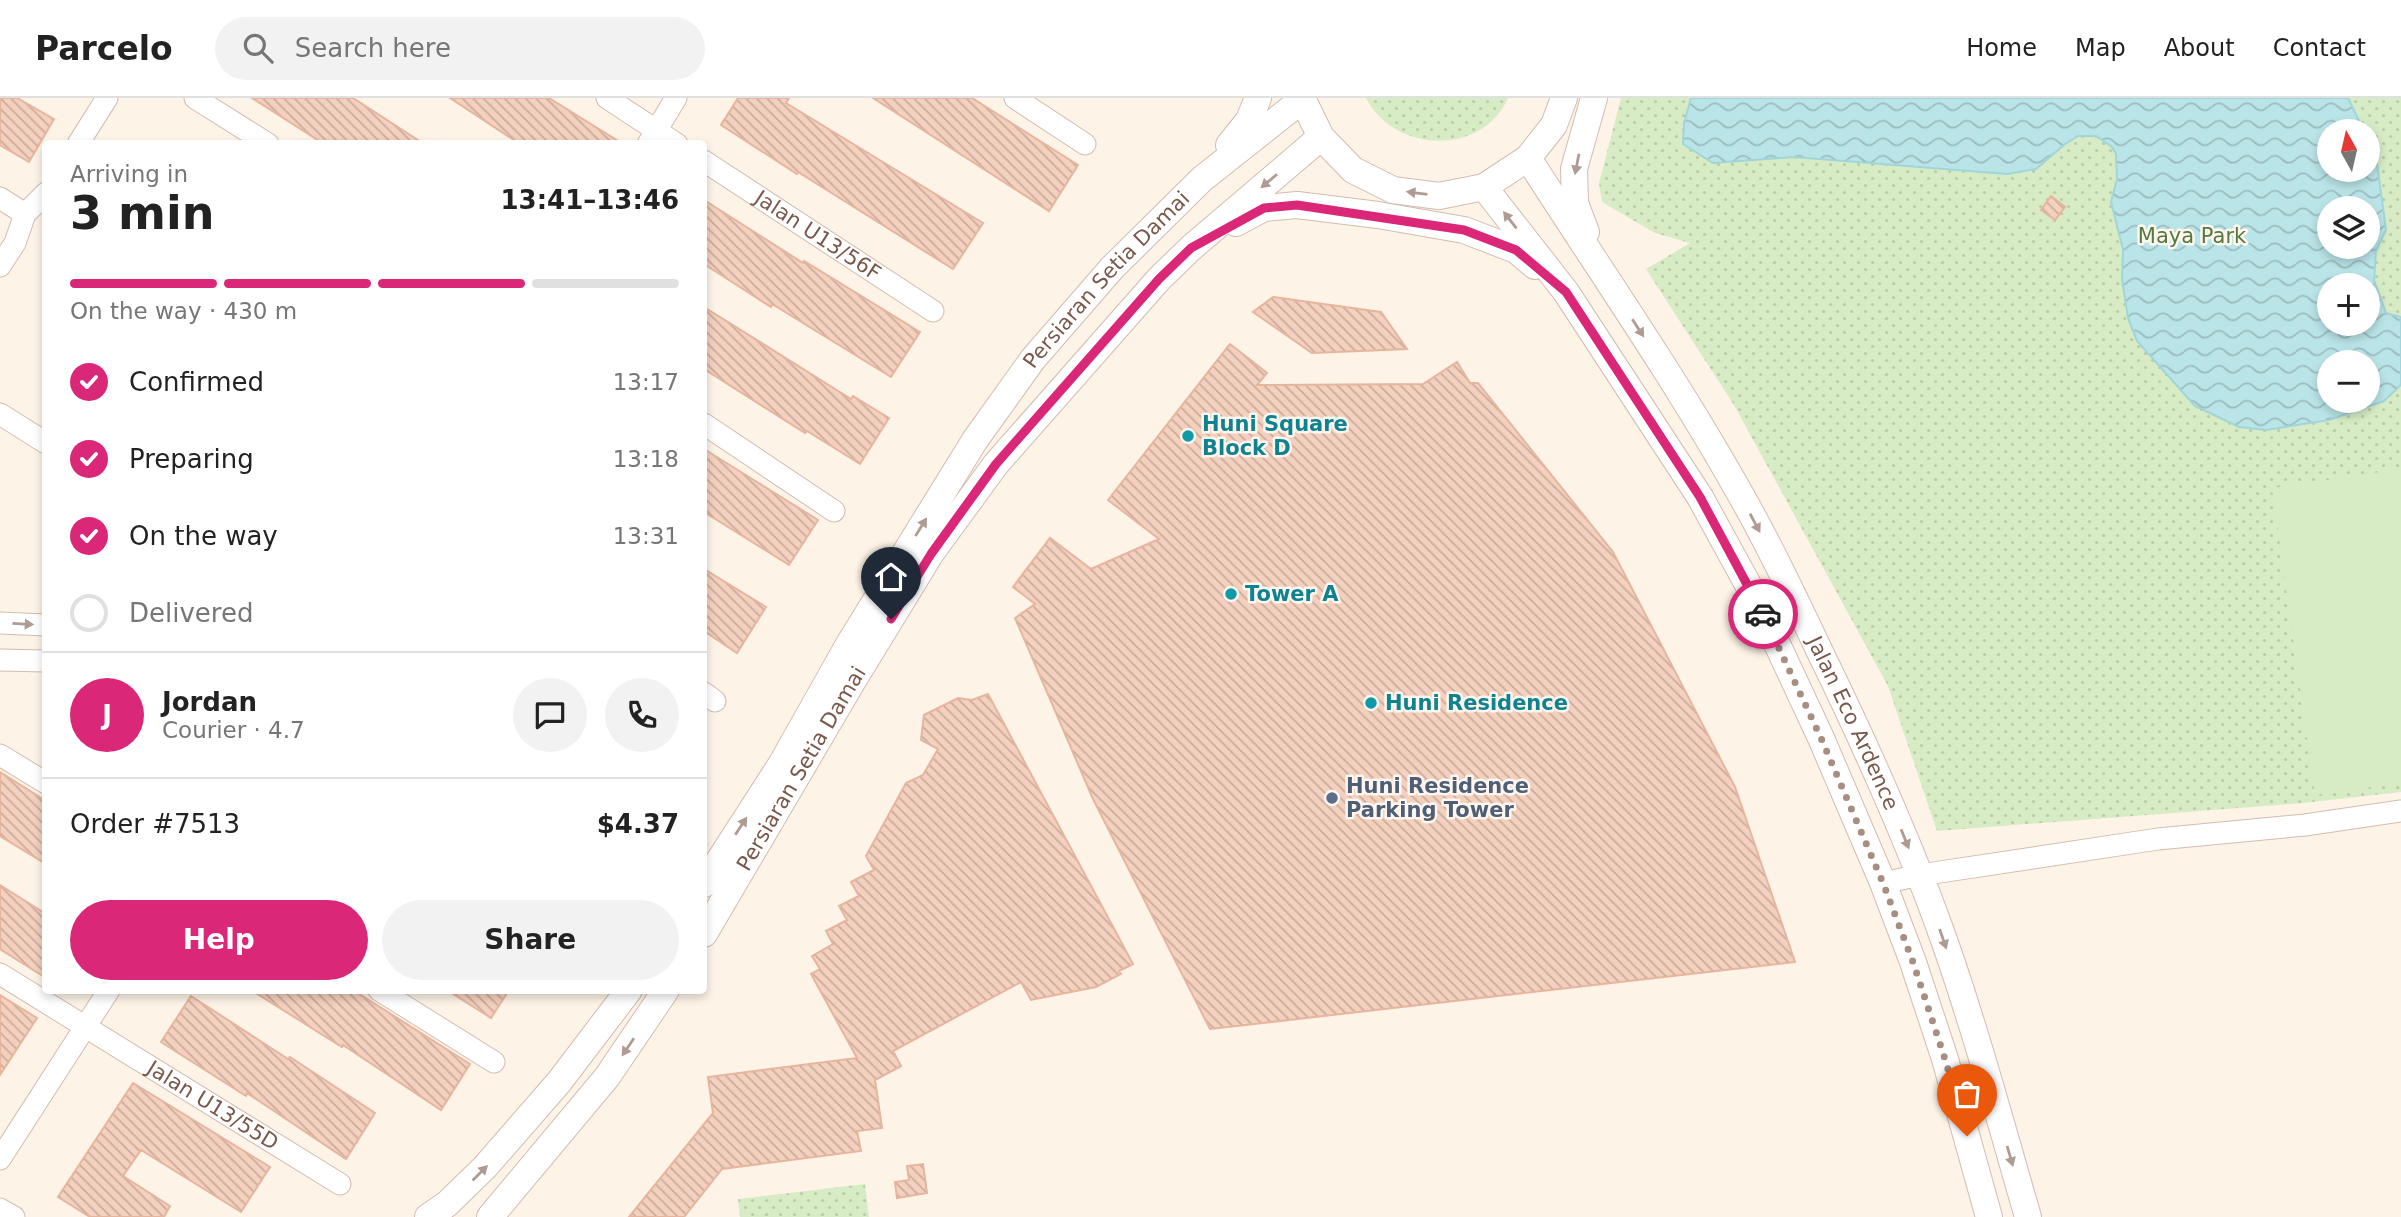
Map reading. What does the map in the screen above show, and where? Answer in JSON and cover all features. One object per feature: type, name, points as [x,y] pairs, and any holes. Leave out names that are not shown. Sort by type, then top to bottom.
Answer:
[{"type":"street","points":[[81,140],[107,98]]},
{"type":"street","points":[[195,98],[262,140]]},
{"type":"street","points":[[607,98],[652,137],[676,98]]},
{"type":"street","points":[[1015,98],[1085,144]]},
{"type":"street","points":[[1202,179],[1249,120],[1258,98]]},
{"type":"street","points":[[1302,99],[1321,137],[1353,170],[1394,190],[1439,196],[1484,187],[1528,158],[1554,125],[1564,98]]},
{"type":"street","points":[[1191,248],[1264,208],[1297,205],[1464,230],[1516,250],[1566,292],[1600,271],[1575,203],[1574,169],[1594,98]]},
{"type":"street","name":"Persiaran Setia Damai","points":[[707,879],[782,763],[849,644],[975,440],[1033,359],[1112,268],[1202,179],[1302,99]]},
{"type":"street","name":"Persiaran Setia Damai","points":[[707,929],[931,554],[996,464],[1094,352],[1191,248],[1321,137]]},
{"type":"street","name":"Jalan Eco Ardence","points":[[1528,158],[1680,392],[1741,496],[1856,726],[1920,875],[1982,1057],[2028,1217]]},
{"type":"street","name":"Jalan U13/56F","points":[[707,163],[933,311]]},
{"type":"street","name":"Jalan Eco Ardence","points":[[1484,187],[1566,292],[1700,497],[1757,601],[1821,738],[1883,883],[1913,962],[1945,1059],[1989,1217]]},
{"type":"street","points":[[0,266],[15,243],[25,214],[42,197]]},
{"type":"street","points":[[0,198],[25,214]]},
{"type":"street","points":[[0,414],[42,440]]},
{"type":"street","points":[[707,426],[834,511]]},
{"type":"street","points":[[0,623],[42,625]]},
{"type":"street","points":[[0,660],[42,661]]},
{"type":"street","points":[[0,755],[42,781]]},
{"type":"street","points":[[1883,883],[2158,839],[2305,825],[2401,811]]},
{"type":"street","name":"Jalan U13/55D","points":[[0,974],[340,1184]]},
{"type":"street","points":[[0,1159],[107,994]]},
{"type":"street","points":[[385,994],[494,1062]]},
{"type":"street","points":[[428,1217],[447,1204],[485,1167],[559,1082],[626,994]]},
{"type":"street","points":[[490,1217],[607,1077],[663,994]]},
{"type":"street","points":[[0,1209],[14,1217]]},
{"type":"green space","points":[[1366,98],[1508,98],[1496,117],[1479,131],[1438,141],[1416,138],[1396,130],[1379,116]]},
{"type":"green space","name":"Maya Park","points":[[1621,98],[2401,98],[2401,792],[2303,803],[1937,831],[1888,686],[1734,405],[1646,269],[1690,243],[1655,233],[1602,202],[1599,183]]},
{"type":"green space","points":[[2401,469],[2401,783],[2315,795],[2272,488]]},
{"type":"green space","points":[[865,1184],[869,1217],[740,1217],[738,1199]]},
{"type":"water","points":[[1691,98],[2348,98],[2358,119],[2317,119],[2317,182],[2380,182],[2386,230],[2380,243],[2380,196],[2317,196],[2317,259],[2375,259],[2374,273],[2317,273],[2317,336],[2380,336],[2380,296],[2386,313],[2401,317],[2401,385],[2380,402],[2380,350],[2317,350],[2317,413],[2349,413],[2329,420],[2266,430],[2239,427],[2195,406],[2137,341],[2128,318],[2122,279],[2123,249],[2111,202],[2117,179],[2116,154],[2112,147],[2096,136],[2078,136],[2036,169],[2007,174],[1794,157],[1713,163],[1683,144],[1684,123]]},
{"type":"building","points":[[0,98],[17,98],[54,119],[29,162],[0,145]]},
{"type":"building","points":[[252,98],[353,98],[418,140],[318,140]]},
{"type":"building","points":[[450,98],[549,98],[617,140],[514,140]]},
{"type":"building","points":[[738,98],[789,98],[786,103],[983,223],[953,269],[721,125]]},
{"type":"building","points":[[873,98],[972,98],[1078,165],[1049,211]]},
{"type":"building","points":[[2051,196],[2065,207],[2055,220],[2041,210]]},
{"type":"building","points":[[707,202],[920,332],[891,377],[772,304],[771,307],[707,266]]},
{"type":"building","points":[[1273,297],[1381,312],[1407,349],[1312,353],[1253,312]]},
{"type":"building","points":[[707,309],[851,399],[853,396],[889,418],[860,464],[807,431],[805,433],[707,371]]},
{"type":"building","name":"Huni Residence","points":[[1230,344],[1267,373],[1257,385],[1423,384],[1457,362],[1470,383],[1478,383],[1613,552],[1735,787],[1795,962],[1210,1029],[1093,799],[1015,618],[1035,604],[1013,587],[1050,538],[1091,569],[1159,539],[1108,500]]},
{"type":"building","points":[[707,451],[818,520],[789,565],[707,514]]},
{"type":"building","points":[[707,571],[766,607],[737,653],[707,633]]},
{"type":"building","points":[[988,694],[1133,964],[1119,971],[1121,974],[1096,987],[1031,1000],[1021,982],[893,1051],[901,1066],[875,1080],[882,1128],[857,1131],[861,1151],[722,1169],[684,1217],[629,1217],[713,1113],[708,1077],[857,1058],[811,974],[820,969],[812,956],[833,944],[826,931],[847,920],[839,906],[859,896],[851,882],[874,870],[866,856],[906,783],[923,775],[938,749],[921,740],[924,715],[958,698],[972,700]]},
{"type":"building","points":[[0,772],[42,798],[42,862],[0,836]]},
{"type":"building","points":[[0,885],[42,911],[42,975],[0,949]]},
{"type":"building","points":[[257,994],[359,994],[470,1064],[441,1110],[343,1045],[342,1047]]},
{"type":"building","points":[[453,994],[506,994],[491,1018]]},
{"type":"building","points":[[0,995],[37,1018],[0,1075]]},
{"type":"building","points":[[191,996],[375,1113],[346,1159],[247,1093],[246,1096],[161,1042]]},
{"type":"building","points":[[133,1083],[270,1167],[241,1212],[141,1150],[123,1176],[170,1206],[164,1217],[90,1217],[58,1197]]},
{"type":"building","points":[[923,1164],[927,1193],[897,1198],[895,1182],[909,1180],[907,1166]]},
{"type":"way so far","points":[[1763,614],[1821,738],[1883,883],[1913,962],[1967,1136]]},
{"type":"place","name":"Huni Square Block D","points":[[1188,436]]},
{"type":"place","name":"Tower A","points":[[1231,594]]},
{"type":"place","name":"Huni Residence","points":[[1371,703]]},
{"type":"place","name":"Huni Residence Parking Tower","points":[[1332,798]]},
{"type":"route","points":[[891,619],[931,554],[996,464],[1159,279],[1191,248],[1264,208],[1297,205],[1378,215],[1464,230],[1516,250],[1566,292],[1700,497],[1763,614]]}]
